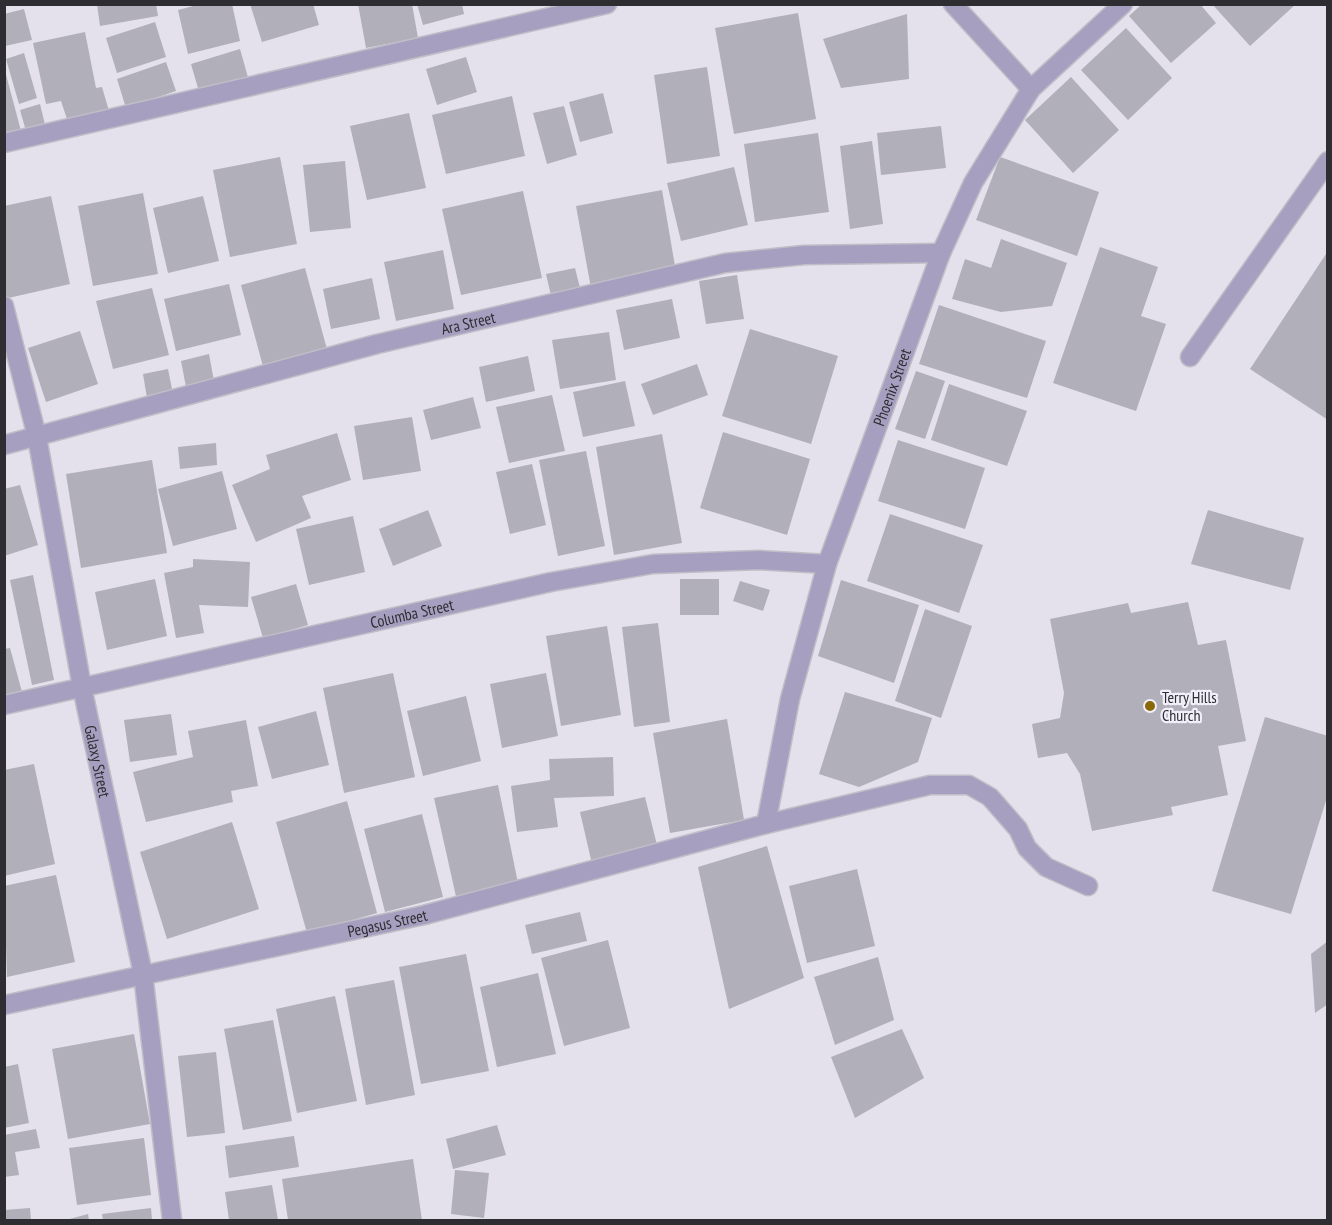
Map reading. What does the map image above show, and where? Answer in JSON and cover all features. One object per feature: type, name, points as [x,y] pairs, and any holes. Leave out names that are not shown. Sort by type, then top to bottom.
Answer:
[{"type":"street","points":[[4,143],[608,4]]},
{"type":"street","points":[[952,4],[1031,89]]},
{"type":"street","name":"Phoenix Street","points":[[766,824],[790,699],[826,564],[941,253],[973,183],[1031,89],[1123,4]]},
{"type":"street","points":[[1190,357],[1328,161]]},
{"type":"street","name":"Ara Street","points":[[4,445],[378,344],[725,263],[804,255],[941,253]]},
{"type":"street","name":"Galaxy Street","points":[[4,306],[38,437],[82,687],[143,974],[172,1221]]},
{"type":"street","name":"Columba Street","points":[[4,705],[551,582],[653,564],[759,560],[826,564]]},
{"type":"street","name":"Pegasus Street","points":[[4,1005],[424,915],[766,824],[930,785],[969,785],[990,797],[1018,829],[1027,848],[1046,867],[1088,886]]},
{"type":"building","points":[[97,4],[156,4],[158,16],[100,26]]},
{"type":"building","points":[[201,4],[232,4],[240,41],[188,54],[178,10]]},
{"type":"building","points":[[250,4],[313,4],[319,25],[262,42]]},
{"type":"building","points":[[358,4],[412,4],[418,38],[366,48]]},
{"type":"building","points":[[417,4],[462,4],[464,14],[423,25]]},
{"type":"building","points":[[1142,4],[1200,4],[1216,23],[1171,63],[1129,16]]},
{"type":"building","points":[[1212,4],[1296,4],[1250,46]]},
{"type":"building","points":[[24,9],[32,40],[5,46],[4,14]]},
{"type":"building","points":[[798,13],[816,119],[734,134],[715,28]]},
{"type":"building","points":[[907,14],[909,79],[841,88],[823,39]]},
{"type":"building","points":[[155,22],[166,57],[117,73],[106,38]]},
{"type":"building","points":[[1126,28],[1172,78],[1128,120],[1081,70]]},
{"type":"building","points":[[85,32],[96,88],[102,87],[109,111],[68,122],[61,101],[46,104],[33,43]]},
{"type":"building","points":[[240,49],[249,81],[200,95],[191,64]]},
{"type":"building","points":[[24,53],[37,98],[19,104],[6,59]]},
{"type":"building","points":[[466,57],[477,92],[437,105],[426,69]]},
{"type":"building","points":[[166,62],[176,91],[126,108],[117,79]]},
{"type":"building","points":[[4,67],[21,131],[4,135]]},
{"type":"building","points":[[707,67],[720,156],[667,164],[654,75]]},
{"type":"building","points":[[1071,77],[1119,130],[1073,173],[1025,120]]},
{"type":"building","points":[[603,93],[613,133],[580,142],[569,102]]},
{"type":"building","points":[[512,96],[525,156],[446,174],[432,115]]},
{"type":"building","points":[[40,104],[47,133],[28,138],[20,110]]},
{"type":"building","points":[[564,106],[577,155],[547,164],[533,113]]},
{"type":"building","points":[[409,113],[426,188],[367,200],[350,126]]},
{"type":"building","points":[[941,126],[946,168],[881,175],[877,133]]},
{"type":"building","points":[[818,133],[829,212],[755,222],[744,144]]},
{"type":"building","points":[[872,141],[883,224],[850,229],[840,146]]},
{"type":"building","points":[[280,157],[297,244],[230,257],[213,170]]},
{"type":"building","points":[[1000,157],[1099,192],[1077,256],[976,220]]},
{"type":"building","points":[[345,161],[351,228],[310,232],[303,165]]},
{"type":"building","points":[[734,167],[748,225],[681,241],[667,183]]},
{"type":"building","points":[[662,190],[676,272],[591,288],[576,206]]},
{"type":"building","points":[[523,191],[542,278],[461,295],[442,209]]},
{"type":"building","points":[[143,193],[158,274],[93,286],[78,206]]},
{"type":"building","points":[[51,196],[70,284],[4,299],[4,206]]},
{"type":"building","points":[[203,196],[219,261],[168,273],[153,208]]},
{"type":"building","points":[[1001,239],[1067,263],[1052,306],[1001,312],[952,299],[965,259],[991,268]]},
{"type":"building","points":[[1100,247],[1158,267],[1141,316],[1166,324],[1136,411],[1053,383]]},
{"type":"building","points":[[443,250],[454,309],[396,321],[384,262]]},
{"type":"building","points":[[1328,251],[1328,420],[1250,369]]},
{"type":"building","points":[[305,268],[328,353],[264,370],[241,285]]},
{"type":"building","points":[[575,268],[581,292],[552,300],[546,274]]},
{"type":"building","points":[[737,275],[744,319],[706,324],[699,281]]},
{"type":"building","points":[[372,278],[380,319],[331,329],[323,289]]},
{"type":"building","points":[[229,284],[241,335],[176,351],[164,299]]},
{"type":"building","points":[[152,288],[169,355],[113,369],[96,301]]},
{"type":"building","points":[[672,299],[680,338],[624,350],[616,310]]},
{"type":"building","points":[[939,305],[1046,341],[1027,398],[919,364]]},
{"type":"building","points":[[750,329],[838,356],[811,444],[722,416]]},
{"type":"building","points":[[80,331],[98,384],[46,402],[28,348]]},
{"type":"building","points":[[609,332],[616,380],[560,389],[552,340]]},
{"type":"building","points":[[209,354],[214,381],[186,387],[181,361]]},
{"type":"building","points":[[528,356],[535,391],[486,402],[479,367]]},
{"type":"building","points":[[697,364],[708,395],[653,415],[641,384]]},
{"type":"building","points":[[168,369],[174,399],[148,404],[143,374]]},
{"type":"building","points":[[916,371],[945,381],[925,439],[895,429]]},
{"type":"building","points":[[625,381],[635,426],[583,437],[573,392]]},
{"type":"building","points":[[949,384],[1027,411],[1007,466],[931,440]]},
{"type":"building","points":[[552,395],[565,451],[509,463],[496,407]]},
{"type":"building","points":[[473,397],[481,428],[431,440],[423,410]]},
{"type":"building","points":[[412,417],[421,471],[363,480],[354,426]]},
{"type":"building","points":[[723,432],[810,459],[787,535],[700,508]]},
{"type":"building","points":[[337,433],[351,480],[302,496],[311,518],[256,542],[232,485],[270,469],[266,455]]},
{"type":"building","points":[[662,434],[682,543],[614,555],[596,447]]},
{"type":"building","points":[[898,440],[985,468],[965,529],[878,501]]},
{"type":"building","points":[[216,443],[217,465],[180,469],[178,447]]},
{"type":"building","points":[[586,451],[605,546],[558,556],[539,460]]},
{"type":"building","points":[[152,460],[167,553],[81,568],[66,474]]},
{"type":"building","points":[[532,464],[546,525],[510,534],[496,472]]},
{"type":"building","points":[[222,471],[237,529],[173,546],[158,489]]},
{"type":"building","points":[[20,485],[38,545],[4,556],[4,489]]},
{"type":"building","points":[[428,510],[442,546],[393,566],[379,529]]},
{"type":"building","points":[[1208,510],[1304,538],[1290,590],[1191,564]]},
{"type":"building","points":[[890,514],[983,545],[959,613],[867,581]]},
{"type":"building","points":[[353,516],[365,572],[309,585],[296,529]]},
{"type":"building","points":[[193,559],[250,562],[248,607],[199,605],[204,633],[176,638],[164,573],[193,567]]},
{"type":"building","points":[[33,575],[54,680],[32,685],[10,580]]},
{"type":"building","points":[[155,579],[167,636],[107,650],[95,592]]},
{"type":"building","points":[[680,579],[719,579],[719,615],[680,615]]},
{"type":"building","points":[[841,580],[919,605],[894,683],[818,656]]},
{"type":"building","points":[[740,581],[770,590],[763,611],[733,601]]},
{"type":"building","points":[[296,584],[308,625],[263,638],[251,597]]},
{"type":"building","name":"Terry Hills Church","points":[[1188,602],[1198,645],[1226,640],[1246,741],[1218,746],[1228,795],[1171,807],[1173,815],[1092,831],[1080,774],[1067,753],[1038,758],[1032,724],[1060,718],[1064,693],[1050,619],[1128,603],[1131,613]]},
{"type":"building","points":[[925,609],[972,626],[941,718],[895,701]]},
{"type":"building","points":[[658,623],[670,722],[634,727],[622,627]]},
{"type":"building","points":[[607,626],[621,715],[561,726],[546,636]]},
{"type":"building","points":[[10,648],[22,692],[4,697],[4,649]]},
{"type":"building","points":[[393,673],[415,777],[344,793],[323,688]]},
{"type":"building","points":[[546,673],[558,736],[502,748],[490,684]]},
{"type":"building","points":[[845,692],[932,718],[918,762],[859,787],[819,774]]},
{"type":"building","points":[[466,696],[481,761],[423,776],[407,711]]},
{"type":"building","points":[[316,711],[329,765],[272,779],[258,727]]},
{"type":"building","points":[[171,714],[177,755],[130,762],[124,720]]},
{"type":"building","points":[[1265,717],[1328,736],[1328,794],[1291,914],[1212,891]]},
{"type":"building","points":[[727,719],[744,820],[670,833],[653,733]]},
{"type":"building","points":[[246,720],[258,786],[231,791],[233,802],[146,822],[133,772],[193,757],[188,731]]},
{"type":"building","points":[[613,757],[614,796],[554,798],[558,827],[517,832],[511,786],[550,780],[549,759]]},
{"type":"building","points":[[34,764],[55,864],[4,876],[4,770]]},
{"type":"building","points":[[498,785],[519,888],[457,901],[434,798]]},
{"type":"building","points":[[645,797],[658,849],[592,864],[580,812]]},
{"type":"building","points":[[347,801],[377,913],[307,933],[276,822]]},
{"type":"building","points":[[422,814],[443,897],[385,912],[364,829]]},
{"type":"building","points":[[232,822],[259,909],[167,939],[140,852]]},
{"type":"building","points":[[767,846],[804,978],[729,1009],[698,867]]},
{"type":"building","points":[[857,869],[875,946],[807,963],[789,886]]},
{"type":"building","points":[[56,875],[75,962],[7,977],[4,886]]},
{"type":"building","points":[[580,912],[587,941],[532,954],[525,925]]},
{"type":"building","points":[[608,940],[630,1028],[564,1046],[541,958]]},
{"type":"building","points":[[1328,941],[1328,1004],[1315,1013],[1311,954]]},
{"type":"building","points":[[466,954],[489,1071],[421,1084],[399,967]]},
{"type":"building","points":[[878,957],[894,1020],[835,1045],[814,977]]},
{"type":"building","points":[[538,973],[556,1054],[497,1067],[480,987]]},
{"type":"building","points":[[394,980],[415,1095],[366,1105],[345,989]]},
{"type":"building","points":[[335,996],[357,1101],[297,1113],[276,1009]]},
{"type":"building","points":[[273,1020],[292,1121],[243,1130],[224,1029]]},
{"type":"building","points":[[902,1029],[924,1078],[855,1118],[831,1057]]},
{"type":"building","points":[[134,1034],[150,1124],[68,1139],[52,1049]]},
{"type":"building","points":[[216,1052],[225,1133],[187,1137],[178,1056]]},
{"type":"building","points":[[18,1064],[29,1123],[4,1128],[4,1067]]},
{"type":"building","points":[[497,1125],[506,1155],[453,1169],[446,1139]]},
{"type":"building","points":[[36,1129],[40,1148],[15,1152],[19,1175],[4,1177],[4,1135]]},
{"type":"building","points":[[294,1136],[299,1167],[229,1178],[225,1146]]},
{"type":"building","points":[[144,1138],[151,1195],[77,1205],[69,1148]]},
{"type":"building","points":[[413,1159],[422,1220],[288,1220],[282,1179]]},
{"type":"building","points":[[455,1170],[489,1173],[484,1218],[451,1214]]},
{"type":"building","points":[[272,1185],[278,1220],[229,1220],[225,1192]]},
{"type":"building","points":[[30,1208],[31,1220],[4,1220],[4,1210]]},
{"type":"building","points":[[151,1208],[152,1220],[103,1220],[102,1214]]},
{"type":"building","points":[[88,1214],[89,1220],[66,1220]]},
{"type":"place","name":"Terry Hills Church","points":[[1150,706]]}]
